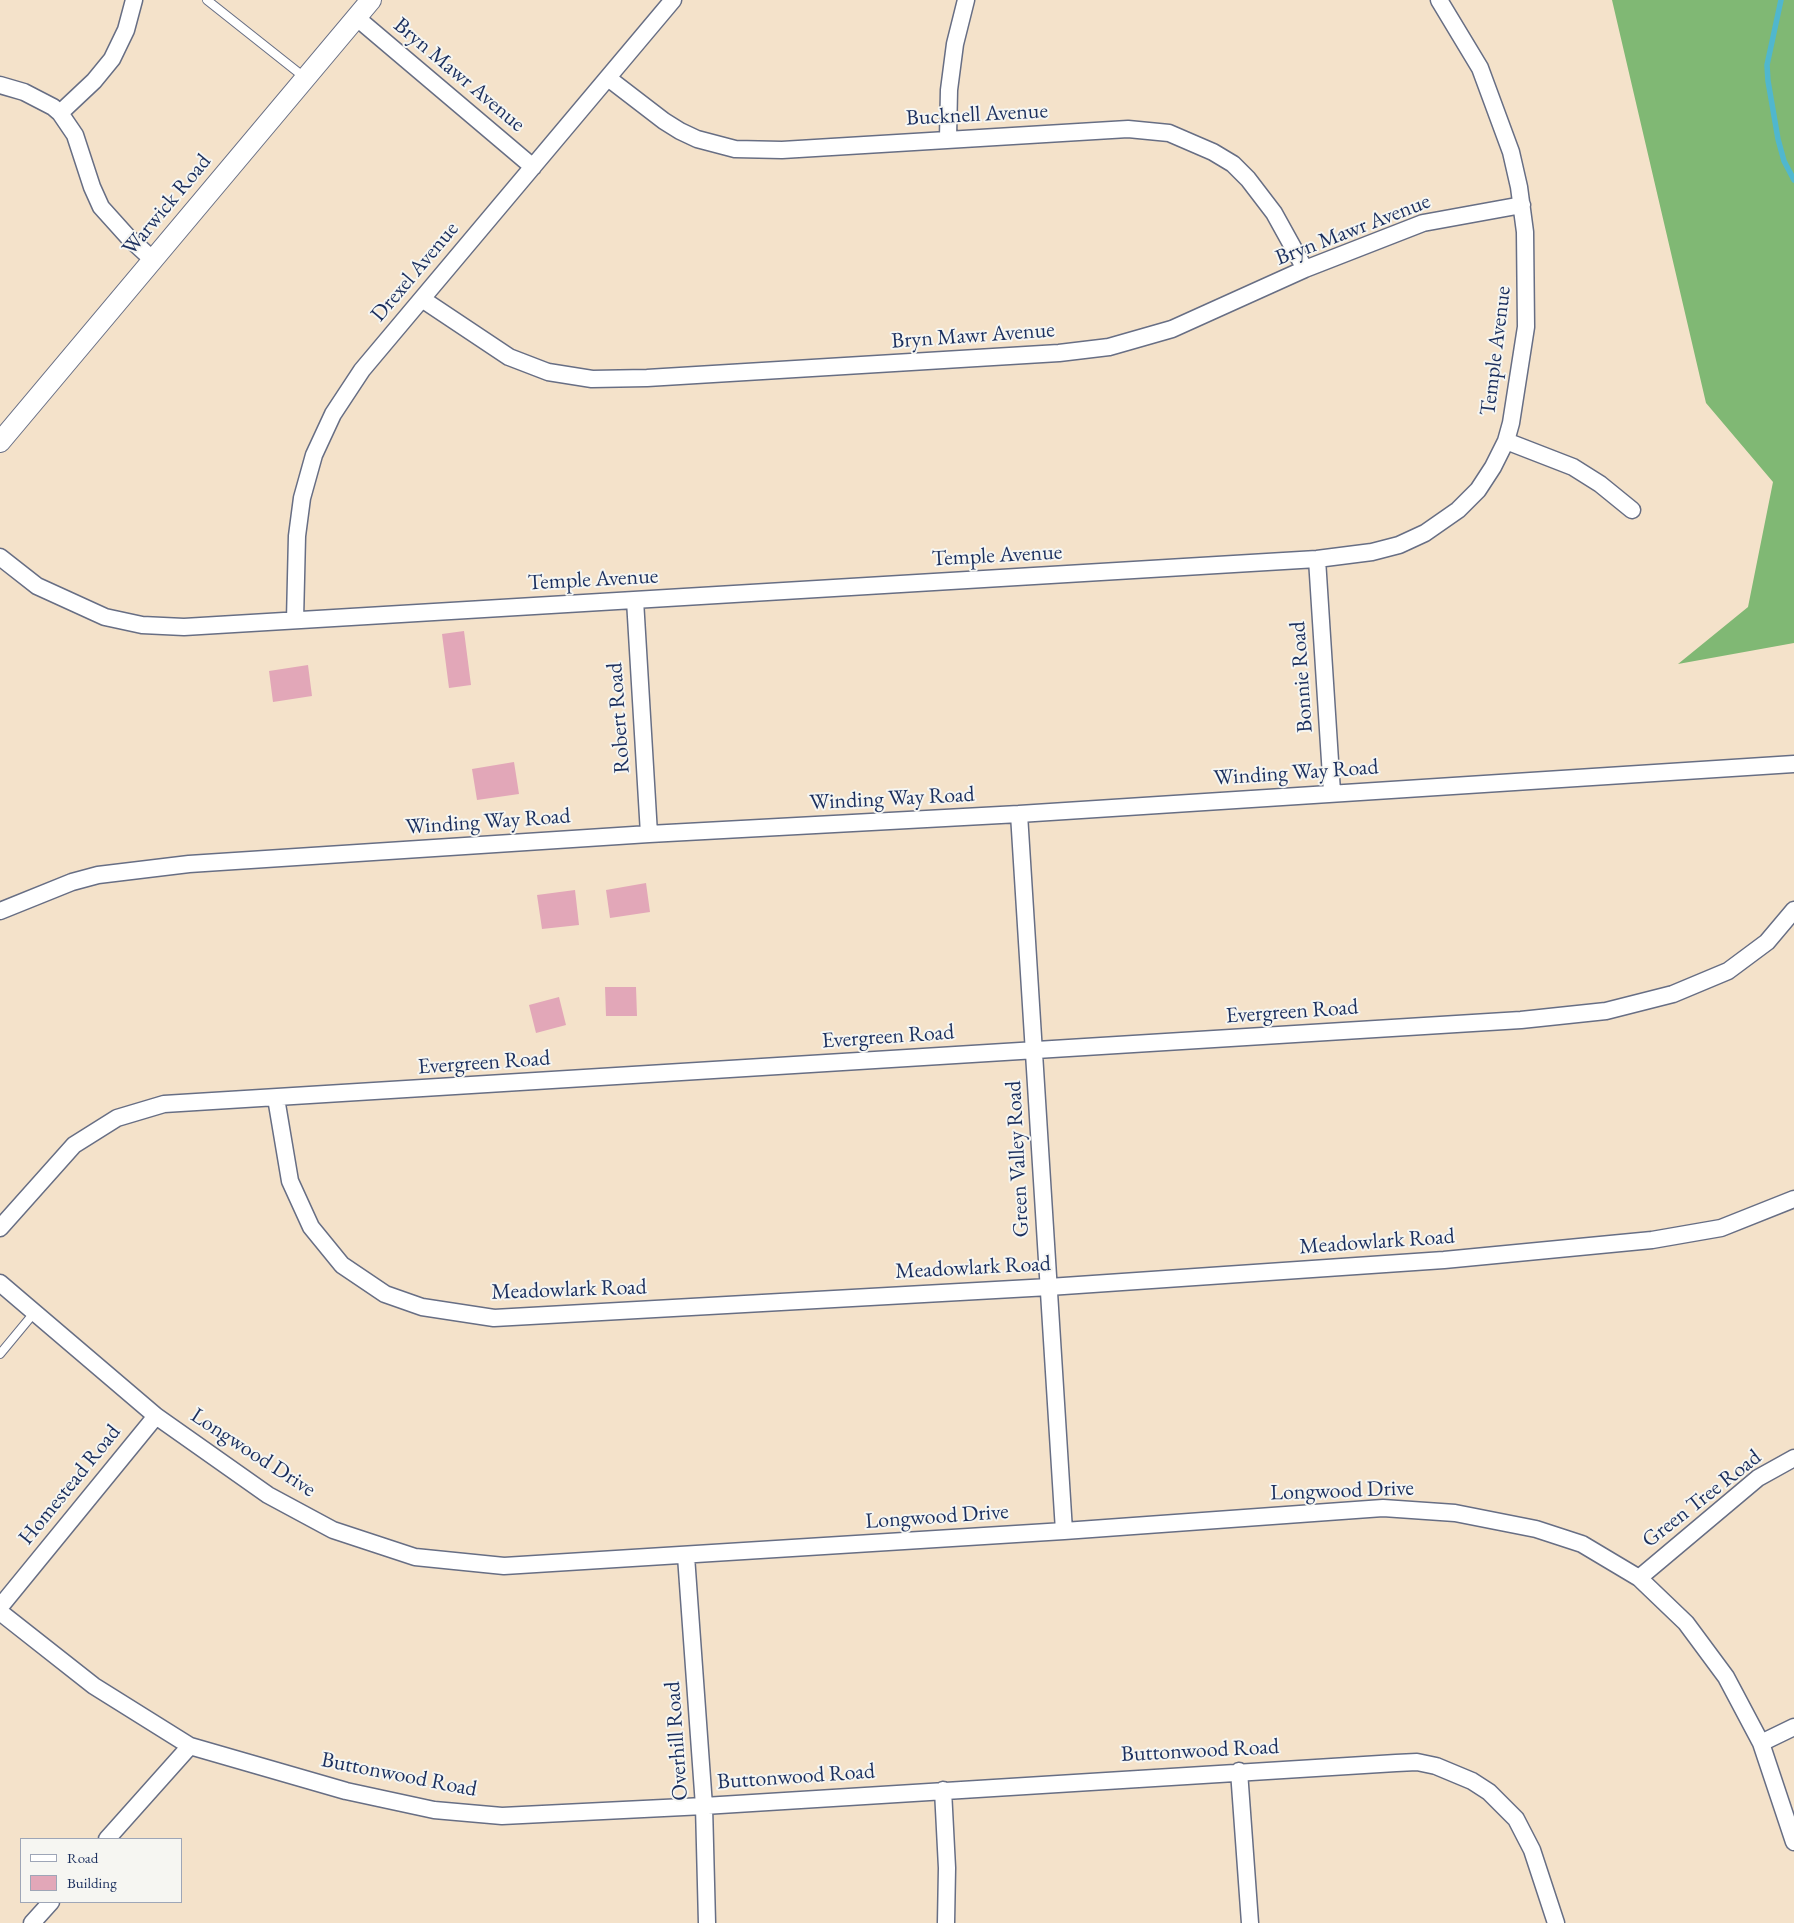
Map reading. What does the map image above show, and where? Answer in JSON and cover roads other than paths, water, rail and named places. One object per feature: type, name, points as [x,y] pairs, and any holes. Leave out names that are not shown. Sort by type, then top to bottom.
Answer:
[{"type":"street","points":[[60,113],[98,76],[112,59],[123,38],[134,0]]},
{"type":"street","name":"Warwick Road","points":[[0,442],[152,258],[371,0]]},
{"type":"street","name":"Drexel Avenue","points":[[295,620],[298,527],[308,476],[322,435],[362,370],[673,0]]},
{"type":"street","points":[[948,138],[949,90],[955,44],[966,0]]},
{"type":"street","name":"Temple Avenue","points":[[0,557],[37,586],[88,610],[124,622],[184,627],[1317,559],[1344,557],[1386,548],[1413,539],[1435,527],[1458,510],[1478,490],[1493,467],[1506,441],[1516,404],[1526,327],[1527,259],[1522,205],[1511,152],[1488,90],[1470,50],[1439,0]]},
{"type":"street","name":"Bryn Mawr Avenue","points":[[356,18],[532,167]]},
{"type":"street","name":"Bucknell Avenue","points":[[608,78],[664,122],[680,131],[697,139],[735,148],[782,150],[948,138],[1128,129],[1151,130],[1190,140],[1233,164],[1248,179],[1274,212],[1305,269]]},
{"type":"street","points":[[0,85],[24,92],[53,107],[60,113],[75,135],[92,187],[101,207],[123,232],[152,258]]},
{"type":"street","name":"Bryn Mawr Avenue","points":[[422,299],[485,343],[529,366],[569,376],[617,380],[1094,350],[1172,329],[1305,269],[1423,223],[1522,205]]},
{"type":"street","points":[[1506,441],[1580,471],[1632,510]]},
{"type":"street","name":"Bonnie Road","points":[[1317,559],[1332,792]]},
{"type":"street","name":"Robert Road","points":[[635,600],[649,834]]},
{"type":"street","name":"Winding Way Road","points":[[0,911],[81,880],[189,864],[649,834],[1019,814],[1332,792],[1794,764]]},
{"type":"street","name":"Green Valley Road","points":[[1019,814],[1064,1531]]},
{"type":"street","name":"Evergreen Road","points":[[0,1228],[74,1145],[117,1118],[164,1104],[1034,1051],[1511,1020],[1606,1011],[1673,994],[1728,971],[1767,942],[1794,910]]},
{"type":"street","name":"Meadowlark Road","points":[[276,1098],[290,1181],[310,1227],[342,1265],[385,1294],[422,1307],[494,1318],[1049,1287],[1444,1260],[1652,1240],[1721,1228],[1794,1198]]},
{"type":"street","name":"Longwood Drive","points":[[0,1283],[156,1416],[268,1495],[333,1530],[415,1557],[504,1566],[686,1556],[1384,1508],[1456,1513],[1536,1529],[1582,1544],[1639,1578],[1692,1631],[1726,1677],[1761,1742],[1794,1842]]},
{"type":"street","name":"Homestead Road","points":[[0,1607],[156,1416]]},
{"type":"street","name":"Green Tree Road","points":[[1639,1578],[1758,1478],[1794,1458]]},
{"type":"street","name":"Overhill Road","points":[[686,1556],[704,1806],[707,1923]]},
{"type":"street","name":"Buttonwood Road","points":[[0,1612],[94,1686],[190,1746],[346,1791],[434,1810],[502,1816],[704,1806],[1240,1771],[1417,1762],[1453,1772],[1488,1792],[1516,1819],[1532,1850],[1556,1923]]},
{"type":"street","points":[[1761,1742],[1794,1727]]},
{"type":"street","points":[[107,1838],[190,1746]]},
{"type":"street","points":[[1240,1771],[1250,1923]]},
{"type":"street","points":[[943,1790],[947,1868],[946,1923]]},
{"type":"street","points":[[32,1923],[50,1903]]},
{"type":"lane","points":[[207,0],[305,79]]},
{"type":"lane","points":[[1,1352],[34,1313]]},
{"type":"waterway","points":[[1781,0],[1767,65],[1768,81],[1778,139],[1784,161],[1794,180]]}]
